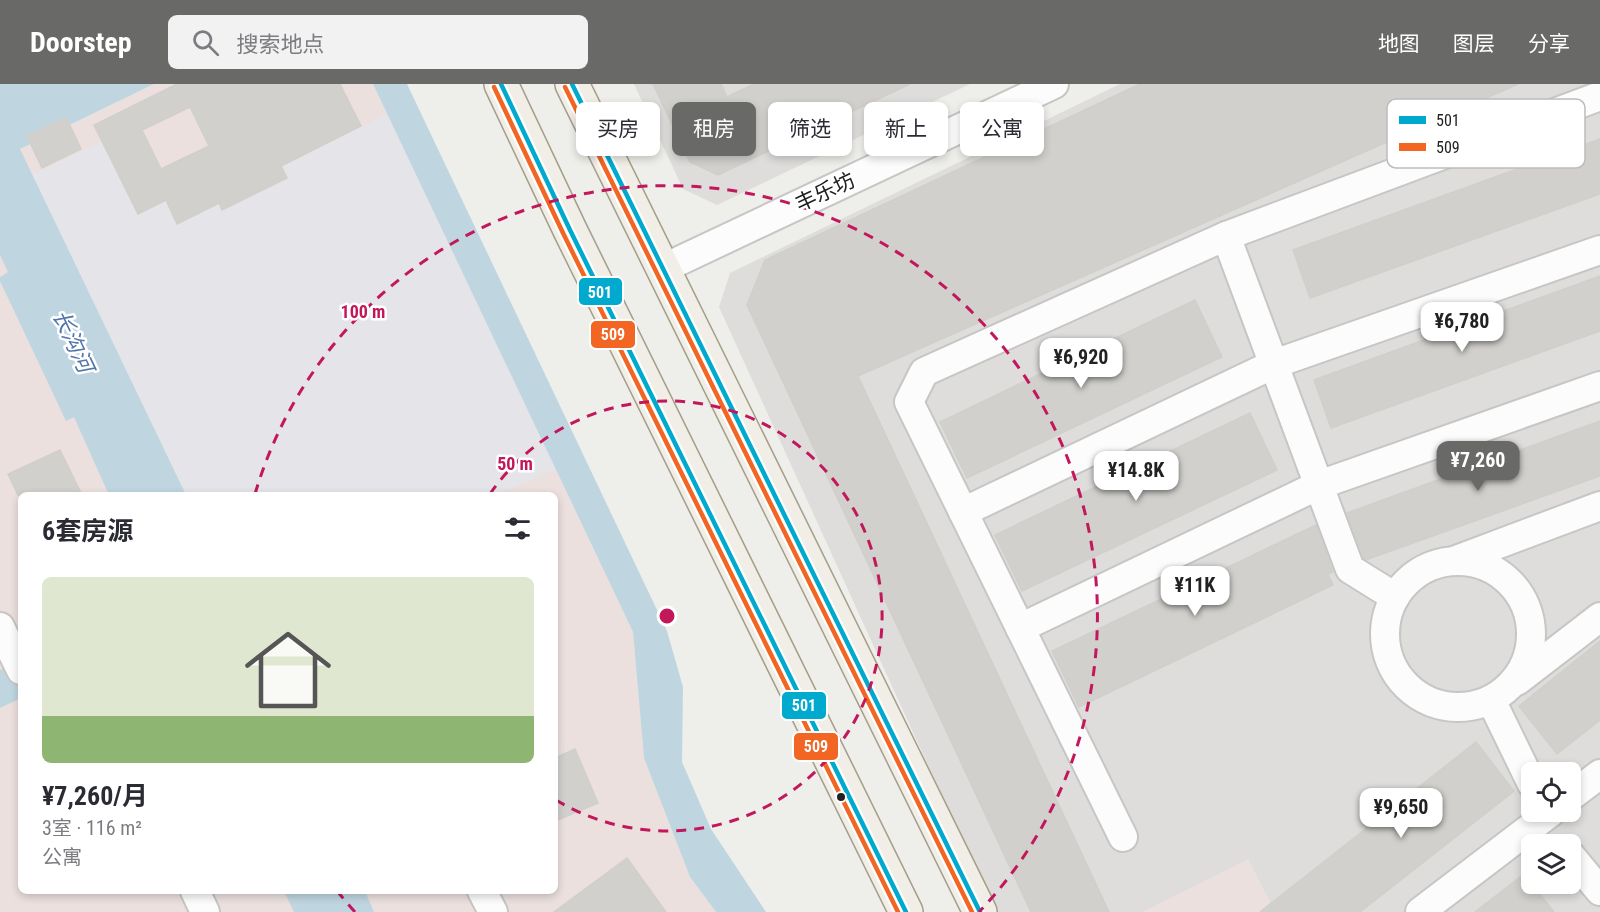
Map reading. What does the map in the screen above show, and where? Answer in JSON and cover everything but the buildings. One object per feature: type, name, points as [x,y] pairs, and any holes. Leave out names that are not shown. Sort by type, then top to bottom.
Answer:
[{"type":"main road","points":[[501,84],[570,230],[906,912]]},
{"type":"main road","points":[[572,84],[980,912]]},
{"type":"street","name":"丰乐坊","points":[[662,268],[1054,84]]},
{"type":"street","points":[[1585,102],[1600,96]]},
{"type":"street","points":[[1123,837],[909,402],[924,372],[1226,236],[1408,168]]},
{"type":"street","points":[[1226,236],[1350,569],[1395,597]]},
{"type":"street","points":[[963,512],[1274,364],[1600,250]]},
{"type":"street","points":[[1020,628],[1319,485],[1600,386]]},
{"type":"street","points":[[1454,561],[1600,506]]},
{"type":"street","points":[[1501,693],[1524,666],[1531,644],[1530,621],[1522,598],[1508,579],[1488,567],[1466,561],[1443,562],[1420,571],[1401,587],[1389,609],[1384,633],[1388,658],[1400,680],[1419,697],[1442,706],[1467,707],[1501,693],[1600,617]]},
{"type":"street","points":[[0,627],[18,664]]},
{"type":"street","points":[[1501,693],[1525,762]]},
{"type":"street","points":[[1581,789],[1600,774]]},
{"type":"street","points":[[1420,912],[1535,822]]},
{"type":"street","points":[[1581,868],[1600,891]]},
{"type":"street","points":[[196,894],[205,912]]},
{"type":"street","points":[[484,894],[493,912]]},
{"type":"shaded area","points":[[154,84],[373,84],[633,632],[644,758],[690,877],[716,912],[0,912],[0,148],[20,149]]},
{"type":"shaded area","points":[[634,84],[970,84],[932,102],[864,102],[864,135],[852,140],[852,102],[768,102],[768,156],[819,156],[717,205],[683,189],[660,140],[660,102],[642,102]]},
{"type":"shaded area","points":[[1120,84],[1600,84],[1600,912],[1275,912],[1248,860],[1143,912],[995,912],[719,307],[730,273],[971,156],[1044,156],[1044,121]]},
{"type":"shaded area","points":[[387,114],[556,469],[504,492],[185,492],[32,175],[102,141],[138,214],[166,200],[177,223],[219,203],[223,210],[287,179],[281,166]]},
{"type":"shaded area","points":[[1248,860],[1275,912],[1143,912]]},
{"type":"water","name":"长沟河","points":[[0,84],[154,84],[20,149],[185,492],[108,492],[74,417],[66,421],[0,281],[0,277],[8,272],[0,255]]},
{"type":"water","points":[[373,84],[407,84],[667,631],[683,687],[682,762],[711,829],[766,912],[716,912],[690,877],[644,758],[633,632]]},
{"type":"water","points":[[18,661],[18,699],[0,708],[0,670]]},
{"type":"water","points":[[285,894],[366,894],[374,912],[294,912]]},
{"type":"transit line","name":"501","points":[[501,84],[570,230],[906,912]]},
{"type":"transit line","name":"501","points":[[572,84],[980,912]]},
{"type":"transit line","name":"509","points":[[494,87],[563,233],[898,912]]},
{"type":"transit line","name":"509","points":[[565,87],[972,912]]}]
